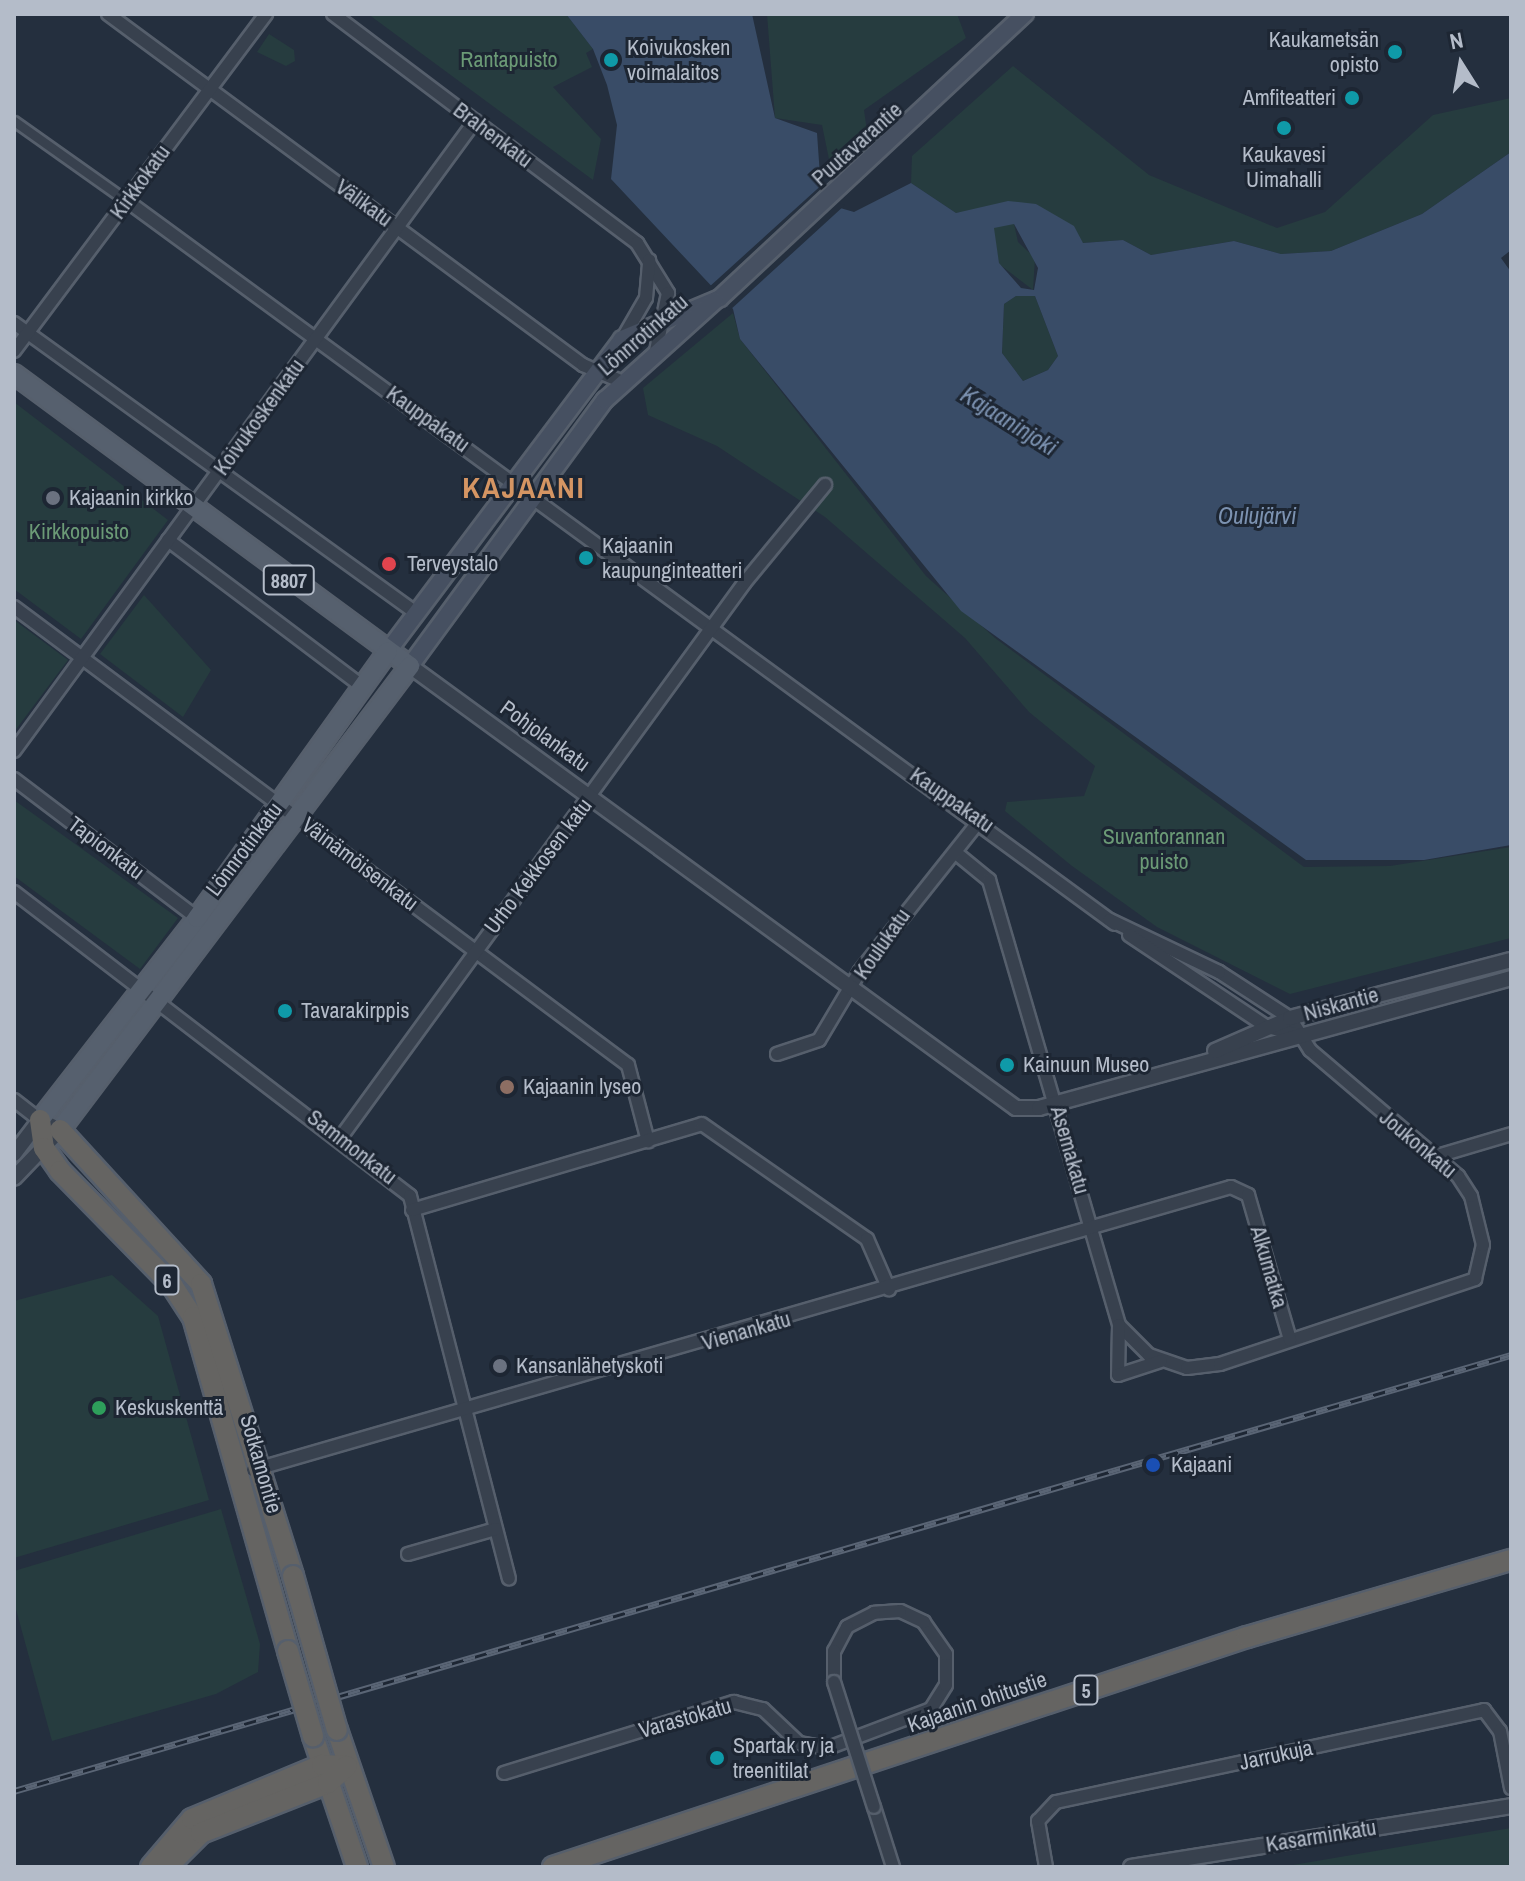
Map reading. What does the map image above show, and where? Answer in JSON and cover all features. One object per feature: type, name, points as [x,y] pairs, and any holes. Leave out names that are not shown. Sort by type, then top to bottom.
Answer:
[{"type":"highway","points":[[40,1120],[44,1148]]},
{"type":"highway","name":"Sotkamontie","points":[[60,1130],[201,1284],[261,1467],[347,1766],[381,1862]]},
{"type":"highway","name":"Sotkamontie","points":[[44,1148],[110,1229],[184,1299],[240,1474],[313,1736],[356,1866]]},
{"type":"highway","name":"Kajaanin ohitustie","points":[[553,1867],[1247,1637],[1511,1560]]},
{"type":"highway","points":[[151,1867],[192,1819],[347,1766]]},
{"type":"highway","points":[[167,1867],[201,1833],[325,1774]]},
{"type":"main road","name":"Puutavarantie","points":[[717,299],[871,162],[1025,14]]},
{"type":"main road","name":"Lönnrotinkatu","points":[[40,1120],[197,918],[388,651],[622,339],[667,317],[717,299]]},
{"type":"main road","name":"Lönnrotinkatu","points":[[60,1130],[298,817],[535,494],[625,383],[651,363],[717,299]]},
{"type":"main road","name":"Pohjolankatu","points":[[14,374],[190,508],[410,666]]},
{"type":"street","name":"Välikatu","points":[[108,14],[597,373],[625,383]]},
{"type":"street","name":"Kirkkokatu","points":[[14,351],[266,14]]},
{"type":"street","name":"Brahenkatu","points":[[333,14],[475,121],[649,260],[668,293],[667,317],[651,363]]},
{"type":"street","name":"Kauppakatu","points":[[14,121],[535,494],[980,820],[1156,958],[1215,986],[1267,1027],[1296,1034]]},
{"type":"street","name":"Koivukoskenkatu","points":[[14,751],[475,121]]},
{"type":"street","points":[[622,339],[646,298],[649,260]]},
{"type":"street","points":[[14,323],[416,613]]},
{"type":"street","name":"Urho Kekkosen katu","points":[[341,1137],[713,627],[825,485]]},
{"type":"street","points":[[168,540],[363,687]]},
{"type":"street","name":"Väinämöisenkatu","points":[[14,607],[628,1065],[648,1141]]},
{"type":"street","name":"Pohjolankatu","points":[[410,666],[1002,1102],[1034,1109],[1056,1103]]},
{"type":"street","name":"Tapionkatu","points":[[14,779],[197,918]]},
{"type":"street","name":"Koulukatu","points":[[777,1054],[819,1040],[850,990],[934,871],[956,853],[980,820]]},
{"type":"street","name":"Asemakatu","points":[[956,853],[989,880],[1119,1325],[1118,1375],[1161,1361],[1187,1368],[1220,1364],[1290,1340]]},
{"type":"street","name":"Sammonkatu","points":[[14,892],[143,986],[399,1183],[412,1210],[509,1578]]},
{"type":"street","name":"Kauppakatu","points":[[1110,920],[1219,972],[1290,1018]]},
{"type":"street","name":"Niskantie","points":[[1178,1067],[1290,1018],[1511,960]]},
{"type":"street","name":"Niskantie","points":[[1056,1103],[1296,1034],[1511,978]]},
{"type":"street","points":[[1290,1018],[1296,1034]]},
{"type":"street","name":"Joukonkatu","points":[[1290,1340],[1475,1279],[1483,1245],[1471,1196],[1434,1157],[1296,1034]]},
{"type":"street","points":[[14,1100],[40,1120],[60,1130]]},
{"type":"street","name":"Lönnrotinkatu","points":[[14,1154],[40,1120]]},
{"type":"street","points":[[412,1210],[648,1141],[712,1126],[867,1239],[889,1289]]},
{"type":"street","name":"Lönnrotinkatu","points":[[14,1178],[60,1130]]},
{"type":"street","points":[[1434,1157],[1511,1134]]},
{"type":"street","name":"Vienankatu","points":[[240,1474],[889,1289],[1231,1187],[1248,1195]]},
{"type":"street","name":"Alkumatka","points":[[1248,1195],[1290,1340]]},
{"type":"street","points":[[1119,1325],[1161,1361]]},
{"type":"street","points":[[408,1554],[496,1529]]},
{"type":"street","name":"Varastokatu","points":[[504,1773],[734,1702],[763,1709],[799,1743],[828,1748],[931,1709],[946,1685],[946,1654],[924,1622],[900,1611],[874,1613],[847,1627],[834,1651],[834,1682],[874,1807],[893,1867]]},
{"type":"street","name":"Jarrukuja","points":[[1046,1867],[1038,1821],[1056,1802],[1484,1710],[1500,1731],[1511,1788]]},
{"type":"street","name":"Kasarminkatu","points":[[1131,1867],[1511,1806]]},
{"type":"green space","name":"Rantapuisto","points":[[368,14],[566,14],[593,49],[586,53],[592,67],[553,87],[601,139],[593,180]]},
{"type":"green space","points":[[767,14],[957,14],[966,38],[864,110],[868,138],[831,169],[822,125],[775,118]]},
{"type":"green space","points":[[269,34],[294,50],[295,61],[286,66],[257,52]]},
{"type":"green space","points":[[1013,66],[1149,175],[1277,228],[1325,212],[1433,115],[1511,98],[1511,152],[1422,214],[1331,251],[1281,254],[1234,241],[1151,255],[1123,240],[1083,243],[1036,204],[956,213],[911,183],[912,156]]},
{"type":"green space","points":[[1014,224],[1018,242],[1035,258],[1033,290],[999,264],[993,228]]},
{"type":"green space","points":[[1016,296],[1035,296],[1058,356],[1048,370],[1023,381],[1002,353],[1004,304]]},
{"type":"green space","name":"Suvantorannan puisto","points":[[733,313],[740,339],[926,576],[995,638],[1304,867],[1390,866],[1511,847],[1511,938],[1290,994],[1157,927],[1072,866],[1005,811],[1007,802],[1084,796],[1095,766],[1029,712],[965,638],[825,517],[717,446],[648,415],[643,388]]},
{"type":"green space","name":"Kirkkopuisto","points":[[14,402],[168,520],[81,639],[14,589]]},
{"type":"green space","points":[[144,595],[211,670],[183,717],[100,654]]},
{"type":"green space","points":[[14,620],[68,660],[14,732]]},
{"type":"green space","points":[[14,800],[178,918],[140,969],[14,876]]},
{"type":"green space","name":"Keskuskenttä","points":[[112,1275],[158,1316],[209,1500],[14,1558],[14,1301]]},
{"type":"green space","points":[[221,1509],[260,1644],[258,1672],[216,1694],[52,1741],[14,1602],[14,1571]]},
{"type":"green space","points":[[1511,1828],[1511,1867],[1281,1867]]},
{"type":"water","name":"Oulujärvi","points":[[566,14],[752,14],[775,118],[817,133],[821,190],[830,205],[854,212],[911,183],[956,213],[1008,201],[1036,204],[1074,226],[1083,243],[1123,240],[1151,255],[1234,241],[1281,254],[1331,251],[1422,214],[1511,152],[1511,250],[1501,258],[1511,272],[1511,845],[1424,860],[1306,860],[961,611],[740,339],[733,309],[611,179],[617,125],[607,85],[593,49]],"holes":[[[1014,224],[1038,268],[1034,290],[1021,288],[999,263],[994,228]],[[1016,296],[1035,296],[1058,356],[1048,370],[1023,381],[1002,353],[1004,304]]]},
{"type":"pier","points":[[826,181],[832,202],[845,205],[729,311],[708,288]]},
{"type":"railway","points":[[14,1791],[1511,1355]]},
{"type":"place","name":"Kaukametsän opisto","points":[[1395,52]]},
{"type":"place","name":"Koivukosken voimalaitos","points":[[611,60]]},
{"type":"place","name":"Amfiteatteri","points":[[1352,98]]},
{"type":"place","name":"Kaukavesi Uimahalli","points":[[1284,128]]},
{"type":"place","name":"Kajaanin kirkko","points":[[53,498]]},
{"type":"place","name":"Kajaanin kaupunginteatteri","points":[[586,558]]},
{"type":"place","name":"Terveystalo","points":[[389,564]]},
{"type":"place","name":"Tavarakirppis","points":[[285,1011]]},
{"type":"place","name":"Kainuun Museo","points":[[1007,1065]]},
{"type":"place","name":"Kajaanin lyseo","points":[[507,1087]]},
{"type":"place","name":"Kansanlähetyskoti","points":[[500,1366]]},
{"type":"place","name":"Keskuskenttä","points":[[99,1408]]},
{"type":"place","name":"Kajaani","points":[[1153,1465]]},
{"type":"place","name":"Spartak ry ja treenitilat","points":[[717,1758]]},
{"type":"district","name":"KAJAANI","points":[[524,487]]},
{"type":"water label","name":"Kajaaninjoki","points":[[1009,421]]}]
